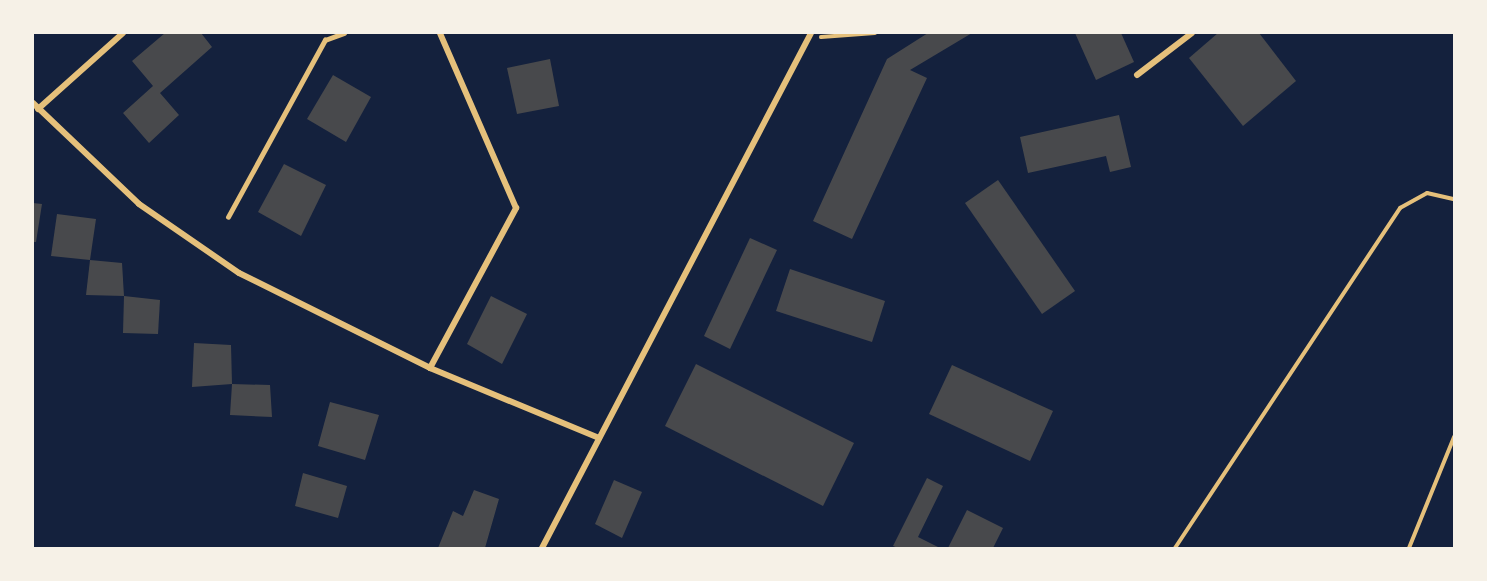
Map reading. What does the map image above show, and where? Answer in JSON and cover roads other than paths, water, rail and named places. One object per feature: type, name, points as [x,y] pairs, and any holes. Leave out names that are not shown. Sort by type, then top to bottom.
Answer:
[{"type":"street","points":[[38,110],[123,33]]},
{"type":"street","points":[[430,368],[516,208],[440,33]]},
{"type":"street","points":[[1137,75],[1192,33]]},
{"type":"street","points":[[542,548],[810,35]]},
{"type":"street","points":[[33,103],[139,204],[239,273],[430,368],[599,438]]},
{"type":"lane","points":[[228,217],[325,40],[344,33]]}]
